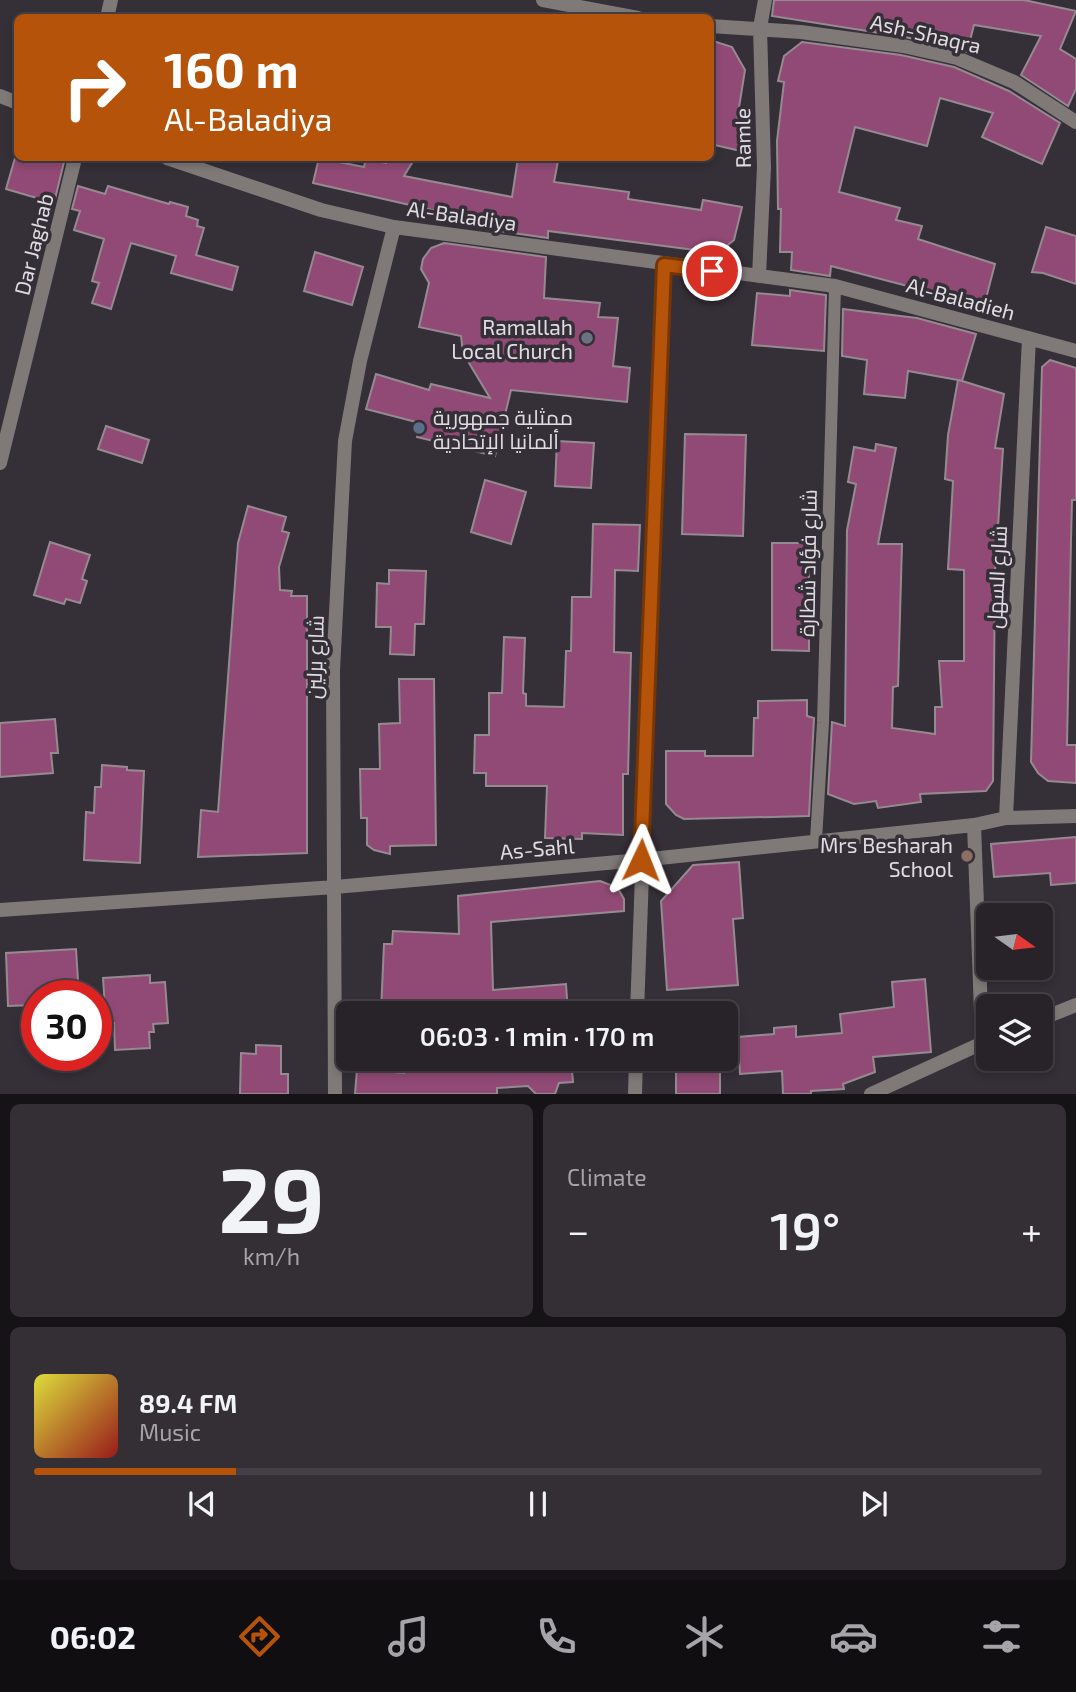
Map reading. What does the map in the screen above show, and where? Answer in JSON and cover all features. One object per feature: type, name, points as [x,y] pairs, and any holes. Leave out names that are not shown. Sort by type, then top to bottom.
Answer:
[{"type":"street","points":[[543,0],[617,14]]},
{"type":"street","name":"Ramle","points":[[759,276],[764,167],[760,29],[765,0]]},
{"type":"street","name":"Ash-Shaqra","points":[[714,26],[801,32],[902,46],[957,58],[1014,82],[1076,121]]},
{"type":"street","name":"Dar Jaghab","points":[[0,463],[74,161]]},
{"type":"street","name":"Al-Baladiya","points":[[176,161],[321,210],[394,227],[759,276]]},
{"type":"street","name":"شارع برلين","points":[[335,1094],[333,670],[345,441],[360,361],[394,227]]},
{"type":"street","points":[[637,1001],[664,265]]},
{"type":"street","points":[[759,276],[835,286]]},
{"type":"street","name":"Al-Baladieh","points":[[835,286],[1076,351]]},
{"type":"street","name":"شارع السهل","points":[[1006,818],[1029,338]]},
{"type":"street","name":"As-Sahl","points":[[0,909],[335,887],[641,860],[974,825],[1006,818],[1076,816]]},
{"type":"street","points":[[974,825],[980,994]]},
{"type":"street","points":[[1053,1014],[1076,1005]]},
{"type":"street","points":[[871,1094],[976,1045]]},
{"type":"street","points":[[635,1094],[636,1071]]},
{"type":"lane","name":"شارع فؤاد شطارة","points":[[816,840],[823,723],[831,345],[835,286]]},
{"type":"building","points":[[774,0],[1024,0],[1076,11],[1060,49],[1076,59],[1076,89],[1068,106],[1021,75],[1041,36],[974,25],[967,52],[905,37],[772,16]]},
{"type":"building","points":[[714,41],[732,47],[745,70],[737,120],[747,123],[741,151],[714,145]]},
{"type":"building","points":[[802,42],[901,55],[954,67],[1009,91],[1060,123],[1042,164],[982,137],[993,113],[940,98],[927,146],[855,127],[839,192],[900,208],[896,220],[922,226],[918,239],[995,264],[984,306],[831,266],[830,276],[791,270],[792,252],[780,252],[781,209],[778,209],[777,141],[784,82],[778,81],[784,56]]},
{"type":"building","points":[[14,161],[64,161],[54,203],[6,189]]},
{"type":"building","points":[[318,161],[364,167],[365,161],[413,161],[404,176],[512,197],[518,161],[558,161],[554,182],[629,192],[628,199],[701,210],[703,200],[742,207],[734,240],[718,253],[548,231],[548,238],[485,229],[498,225],[313,183]]},
{"type":"building","points":[[78,186],[105,194],[108,186],[188,207],[186,216],[198,220],[197,226],[204,228],[196,255],[238,267],[232,290],[171,273],[176,256],[131,243],[111,309],[92,303],[99,283],[92,281],[104,239],[74,230],[80,211],[72,209]]},
{"type":"building","points":[[1046,227],[1076,236],[1076,284],[1032,272]]},
{"type":"building","points":[[444,243],[546,257],[544,298],[600,303],[598,317],[618,318],[613,366],[630,368],[627,402],[511,390],[495,456],[417,437],[420,423],[366,409],[376,374],[429,390],[431,384],[490,398],[463,353],[461,336],[419,327],[429,283],[421,269],[423,259],[431,248]]},
{"type":"building","points":[[315,252],[363,267],[352,305],[304,291]]},
{"type":"building","points":[[790,290],[826,295],[824,351],[752,345],[757,293],[790,296]]},
{"type":"building","points":[[843,309],[917,318],[976,334],[962,381],[1004,394],[995,448],[1003,449],[995,573],[993,781],[986,791],[920,794],[921,802],[878,808],[876,801],[854,804],[828,794],[832,722],[845,726],[847,530],[856,484],[848,482],[854,447],[875,451],[876,444],[896,448],[878,544],[902,544],[898,686],[893,687],[892,728],[935,734],[935,707],[942,707],[939,661],[964,661],[964,570],[948,569],[953,481],[945,479],[948,435],[958,380],[908,371],[905,398],[864,394],[867,360],[842,356]]},
{"type":"building","points":[[1050,360],[1076,368],[1076,500],[1072,500],[1067,745],[1076,745],[1076,783],[1048,781],[1038,773],[1031,762],[1042,367]]},
{"type":"building","points":[[106,426],[149,440],[142,463],[98,449]]},
{"type":"building","points":[[685,434],[746,435],[743,536],[682,534]]},
{"type":"building","points":[[557,441],[594,443],[591,488],[555,486]]},
{"type":"building","points":[[485,480],[526,492],[511,544],[471,532]]},
{"type":"building","points":[[248,506],[286,517],[282,531],[289,533],[279,567],[280,590],[292,591],[291,596],[307,596],[307,853],[198,857],[201,810],[218,812],[238,543]]},
{"type":"building","points":[[593,524],[640,525],[638,571],[615,570],[614,652],[631,653],[628,774],[623,774],[623,835],[582,833],[582,839],[545,838],[547,786],[486,786],[486,773],[474,773],[475,735],[489,735],[489,693],[502,693],[504,637],[525,638],[523,693],[526,694],[526,706],[564,707],[566,651],[571,651],[572,597],[591,597]]},
{"type":"building","points":[[50,542],[90,555],[82,579],[87,581],[80,603],[66,599],[64,604],[34,595]]},
{"type":"building","points":[[772,543],[809,543],[809,651],[772,650]]},
{"type":"building","points":[[389,570],[426,571],[424,624],[415,624],[414,655],[390,654],[391,627],[376,627],[377,583],[389,584]]},
{"type":"building","points":[[399,679],[434,679],[436,845],[390,846],[390,854],[374,850],[367,845],[367,818],[361,818],[360,769],[380,769],[379,724],[400,723]]},
{"type":"building","points":[[807,700],[807,716],[814,718],[809,816],[684,819],[666,804],[666,751],[705,751],[705,756],[753,756],[754,718],[758,718],[758,701]]},
{"type":"building","points":[[55,719],[58,753],[51,753],[53,773],[0,777],[0,723]]},
{"type":"building","points":[[102,765],[144,771],[140,863],[84,860],[86,812],[94,813],[95,787],[101,787]]},
{"type":"building","points":[[1076,837],[1076,883],[1051,885],[1050,873],[994,877],[991,844]]},
{"type":"building","points":[[739,862],[743,918],[733,919],[738,985],[667,990],[661,901],[693,865]]},
{"type":"building","points":[[600,881],[616,887],[620,892],[624,899],[624,911],[491,922],[493,990],[566,984],[567,1001],[381,1001],[384,944],[392,944],[393,931],[459,934],[458,896]]},
{"type":"building","points":[[76,949],[78,980],[21,980],[21,1006],[8,1006],[6,953]]},
{"type":"building","points":[[150,975],[150,983],[165,982],[168,1023],[153,1024],[154,1032],[149,1032],[150,1048],[115,1050],[112,980],[103,978]]},
{"type":"building","points":[[925,979],[931,1052],[873,1057],[875,1072],[843,1084],[844,1089],[811,1091],[811,1094],[783,1094],[782,1071],[740,1074],[738,1037],[774,1034],[774,1028],[796,1026],[796,1037],[842,1033],[840,1014],[894,1007],[892,982]]},
{"type":"building","points":[[256,1045],[281,1046],[281,1074],[288,1074],[288,1094],[240,1094],[241,1053],[256,1054]]},
{"type":"building","points":[[357,1071],[572,1071],[573,1082],[559,1083],[555,1094],[536,1094],[528,1086],[497,1088],[497,1094],[355,1094]]},
{"type":"building","points":[[676,1071],[720,1071],[720,1094],[676,1094]]},
{"type":"place","name":"Ramallah Local Church","points":[[587,338]]},
{"type":"place","name":"ممثلية جمهورية ألمانيا الإتحادية","points":[[419,428]]},
{"type":"place","name":"Mrs Besharah School","points":[[967,856]]},
{"type":"route","points":[[641,860],[664,265],[712,271]]}]
